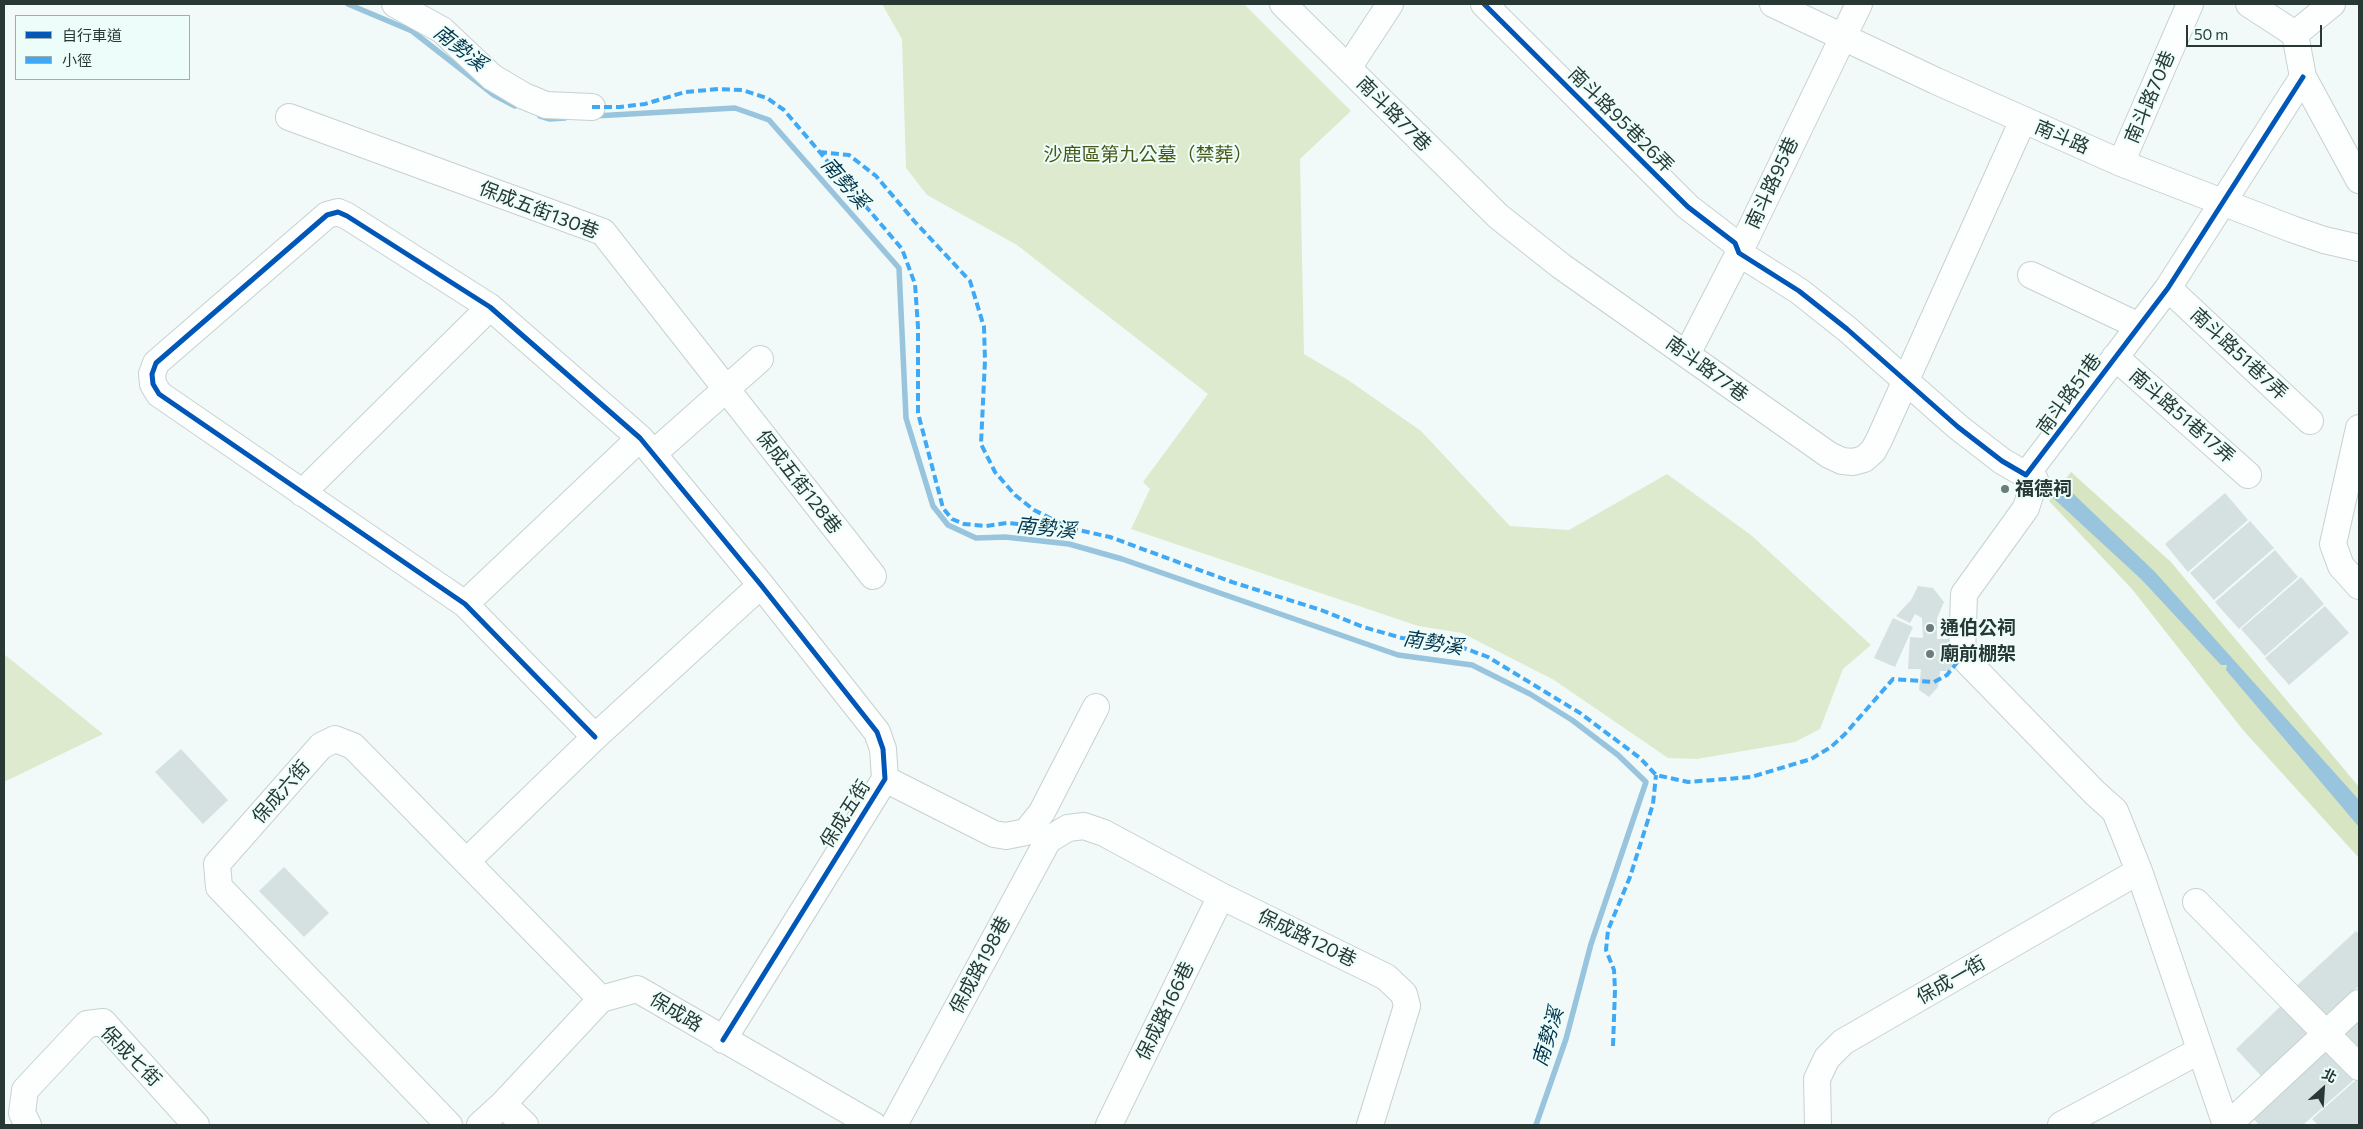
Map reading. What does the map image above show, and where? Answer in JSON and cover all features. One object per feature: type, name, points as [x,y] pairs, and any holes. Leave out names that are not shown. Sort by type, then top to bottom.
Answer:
[{"type":"street","points":[[395,4],[442,30],[492,77],[524,96],[546,105],[592,108]]},
{"type":"street","name":"南斗路77巷","points":[[1283,4],[1498,216],[1561,266],[1829,455],[1842,461],[1853,462],[1864,459],[1873,451],[2023,120]]},
{"type":"street","points":[[1348,68],[1390,4]]},
{"type":"street","name":"南斗路95巷26弄","points":[[1484,4],[1688,207],[1735,243],[1739,253],[1799,292],[1905,379]]},
{"type":"street","name":"南斗路","points":[[1773,4],[1841,37],[2121,163],[2324,240],[2359,248]]},
{"type":"street","name":"南斗路95巷","points":[[1687,354],[1739,253],[1841,37],[1859,4]]},
{"type":"street","name":"南斗路70巷","points":[[2121,163],[2190,4]]},
{"type":"street","points":[[2249,4],[2295,34],[2302,77],[2359,180]]},
{"type":"street","points":[[2295,34],[2332,4]]},
{"type":"street","name":"南斗路51巷","points":[[2026,475],[2168,288],[2302,77]]},
{"type":"street","name":"保成五街130巷","points":[[289,117],[603,232],[726,388]]},
{"type":"street","name":"保成五街","points":[[595,738],[465,604],[159,394],[152,384],[152,374],[156,363],[327,215],[338,212],[348,216],[490,307],[647,445],[877,732],[883,749],[885,778],[723,1040]]},
{"type":"street","points":[[2032,275],[2139,326]]},
{"type":"street","name":"南斗路51巷7弄","points":[[2168,288],[2310,421]]},
{"type":"street","points":[[302,493],[490,307]]},
{"type":"street","name":"南斗路51巷17弄","points":[[2115,357],[2248,475]]},
{"type":"street","points":[[465,604],[647,445],[726,388],[760,359]]},
{"type":"street","points":[[1905,379],[1958,426],[2002,461],[2035,480],[2026,508],[1964,594],[1962,656],[2095,793],[2116,811],[2139,871],[2199,1051],[2227,1125],[2359,1003]]},
{"type":"street","name":"保成五街128巷","points":[[726,388],[873,576]]},
{"type":"street","points":[[2359,428],[2334,544],[2341,566],[2359,586]]},
{"type":"street","points":[[467,861],[595,738],[761,585]]},
{"type":"street","points":[[885,778],[994,834],[1006,836],[1026,832],[1042,812],[1096,708]]},
{"type":"street","name":"保成六街","points":[[450,1125],[219,887],[217,864],[321,746],[335,739],[353,746],[601,999]]},
{"type":"street","name":"保成路120巷","points":[[1084,826],[1104,833],[1221,896],[1386,977],[1404,994],[1407,1006],[1370,1125]]},
{"type":"street","name":"保成路198巷","points":[[894,1125],[1048,840],[1068,828],[1084,826]]},
{"type":"street","name":"保成一街","points":[[1818,1125],[1817,1080],[1827,1058],[1843,1042],[2139,871]]},
{"type":"street","name":"保成路166巷","points":[[1109,1125],[1221,896]]},
{"type":"street","points":[[2196,902],[2359,1067]]},
{"type":"street","name":"保成路","points":[[601,999],[637,989],[873,1125]]},
{"type":"street","points":[[480,1125],[503,1104],[601,999]]},
{"type":"street","name":"保成七街","points":[[28,1125],[22,1113],[25,1090],[88,1024],[103,1022],[196,1125]]},
{"type":"street","points":[[2061,1125],[2199,1051]]},
{"type":"street","points":[[503,1104],[525,1125]]},
{"type":"green space","name":"沙鹿區第九公墓（禁葬）","points":[[882,4],[1244,4],[1351,111],[1300,159],[1304,354],[1348,380],[1421,431],[1510,526],[1569,530],[1667,474],[1751,535],[1871,645],[1843,669],[1820,729],[1795,742],[1697,759],[1668,758],[1554,680],[1462,633],[1418,626],[1131,529],[1150,489],[1143,482],[1208,394],[1017,245],[927,195],[906,168],[902,39]]},
{"type":"green space","points":[[2071,472],[2171,562],[2359,787],[2359,858],[2243,730],[2132,589],[2049,501]]},
{"type":"green space","points":[[4,654],[103,734],[4,782]]},
{"type":"water","points":[[2062,483],[2155,572],[2359,800],[2359,827],[2226,670],[2227,665],[2221,665],[2141,579],[2052,497]]},
{"type":"building","points":[[2225,493],[2248,520],[2188,572],[2165,544]]},
{"type":"building","points":[[2250,521],[2274,548],[2214,600],[2190,573]]},
{"type":"building","points":[[2275,550],[2298,577],[2239,629],[2215,602]]},
{"type":"building","points":[[2301,577],[2324,604],[2265,656],[2241,629]]},
{"type":"building","points":[[1918,586],[1933,588],[1944,602],[1937,618],[1937,639],[1953,639],[1951,671],[1940,671],[1938,687],[1929,697],[1919,690],[1921,669],[1908,669],[1910,637],[1923,638],[1922,618],[1915,614],[1910,623],[1896,616],[1911,600]]},
{"type":"building","points":[[2325,606],[2349,633],[2289,685],[2265,658]]},
{"type":"building","points":[[1893,618],[1913,627],[1895,667],[1874,658]]},
{"type":"building","points":[[181,749],[228,800],[203,824],[155,772]]},
{"type":"building","points":[[284,867],[329,913],[304,937],[259,891]]},
{"type":"building","points":[[2356,931],[2359,934],[2359,986],[2319,1022],[2291,991]]},
{"type":"building","points":[[2284,1003],[2313,1034],[2265,1080],[2236,1049]]},
{"type":"building","points":[[2359,1011],[2359,1064],[2333,1035]]},
{"type":"building","points":[[2329,1044],[2358,1076],[2303,1125],[2259,1125],[2251,1116]]},
{"type":"building","points":[[2357,1079],[2359,1082],[2359,1125],[2318,1125],[2312,1119]]},
{"type":"waterway","name":"南勢溪","points":[[348,4],[412,31],[494,95],[515,106]]},
{"type":"waterway","name":"南勢溪","points":[[595,116],[735,108],[769,120],[899,268],[906,418],[933,506],[948,525],[976,538],[1005,537],[1069,544],[1122,559],[1398,655],[1472,665],[1530,694],[1572,720],[1618,755],[1646,782],[1591,944],[1566,1039],[1536,1125]]},
{"type":"waterway","name":"南勢溪","points":[[540,116],[550,119],[565,118]]},
{"type":"marked path","points":[[592,107],[620,107],[645,104],[685,92],[719,89],[742,90],[767,98],[784,110],[902,249],[915,284],[918,327],[918,413],[943,508],[952,519],[964,524],[986,526],[1007,523],[1069,528],[1110,537],[1232,582],[1321,610],[1363,627],[1402,638],[1453,644],[1488,657],[1580,713],[1640,758],[1656,775],[1688,782],[1751,777],[1811,759],[1831,747],[1845,734],[1893,679],[1934,682],[1947,675],[1962,656]]},
{"type":"marked path","points":[[819,152],[849,155],[876,176],[915,222],[970,281],[984,327],[985,360],[981,444],[995,472],[1015,495],[1034,510],[1066,526]]},
{"type":"marked path","points":[[1613,1046],[1615,990],[1614,970],[1606,950],[1608,930],[1630,877],[1653,804],[1656,775]]},
{"type":"cycle path","points":[[1484,4],[1688,207],[1735,243],[1739,253],[1799,291],[1847,329],[1958,427],[2002,461],[2026,475],[2168,288],[2303,77]]},
{"type":"cycle path","points":[[595,737],[465,604],[159,394],[153,384],[152,374],[156,363],[327,215],[338,212],[347,216],[490,307],[640,438],[761,585],[877,732],[883,749],[885,779],[723,1040]]},
{"type":"place","name":"福德祠","points":[[2005,489]]},
{"type":"place","name":"通伯公祠","points":[[1930,628]]},
{"type":"place","name":"廟前棚架","points":[[1930,654]]}]
